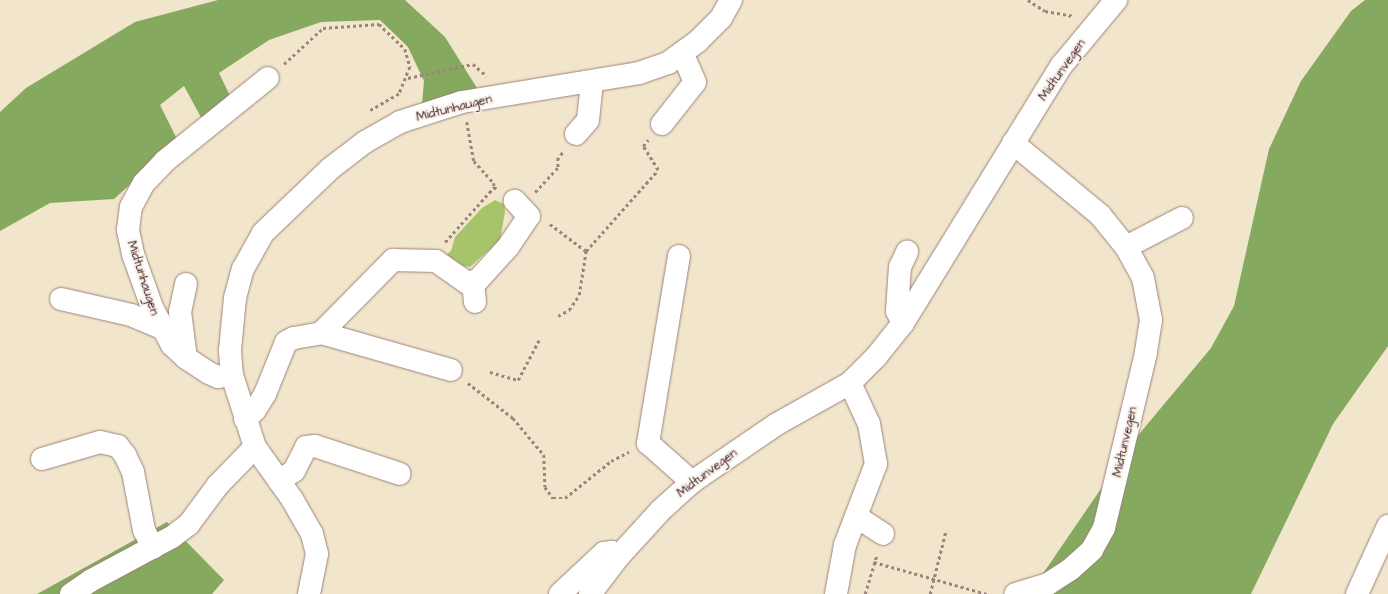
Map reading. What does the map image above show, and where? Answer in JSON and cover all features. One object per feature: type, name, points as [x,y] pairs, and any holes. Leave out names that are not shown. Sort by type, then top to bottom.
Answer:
[{"type":"street","name":"Midtunhaugen","points":[[309,594],[317,554],[312,534],[278,480],[254,447],[232,375],[230,350],[235,298],[243,269],[262,234],[331,168],[365,142],[400,122],[462,102],[639,73],[668,63],[698,41],[721,18],[731,0]]},
{"type":"street","name":"Midtunvegen","points":[[590,594],[619,556],[661,510],[692,482],[777,424],[850,384],[876,357],[903,323],[1062,65],[1116,0]]},
{"type":"street","points":[[662,124],[695,82],[682,53]]},
{"type":"street","name":"Midtunhaugen","points":[[232,375],[218,376],[209,373],[186,358],[172,345],[160,328],[133,254],[128,230],[131,207],[144,183],[165,161],[268,78]]},
{"type":"street","points":[[576,134],[588,120],[592,81]]},
{"type":"street","name":"Midtunvegen","points":[[1013,143],[1100,215],[1126,247],[1143,278],[1151,320],[1146,354],[1104,528],[1092,550],[1071,569],[1048,584],[1016,594]]},
{"type":"street","points":[[321,333],[394,260],[436,262],[468,283],[474,293],[508,247],[522,208]]},
{"type":"street","points":[[1126,247],[1182,218]]},
{"type":"street","points":[[903,323],[897,311],[900,267],[907,252]]},
{"type":"street","points":[[678,256],[648,444],[692,482]]},
{"type":"street","points":[[186,284],[180,312],[186,358]]},
{"type":"street","points":[[61,299],[131,315],[160,328]]},
{"type":"street","points":[[245,418],[255,410],[265,394],[286,342],[294,338],[321,333],[451,370]]},
{"type":"street","points":[[836,594],[845,545],[857,518],[876,464],[869,424],[850,384]]},
{"type":"street","points":[[42,459],[100,442],[118,446],[125,455],[133,472],[144,530],[153,548]]},
{"type":"street","points":[[278,480],[294,471],[306,447],[315,446],[400,474]]},
{"type":"street","points":[[72,594],[90,581],[172,537],[189,524],[218,485],[254,447]]},
{"type":"street","points":[[857,518],[882,534]]},
{"type":"street","points":[[1357,594],[1388,526]]},
{"type":"street","points":[[560,594],[604,552],[612,552],[619,556]]},
{"type":"path","points":[[1028,0],[1046,11],[1078,16]]},
{"type":"path","points":[[268,78],[323,28],[379,24],[404,48],[410,66],[408,78],[399,94],[370,111]]},
{"type":"path","points":[[408,78],[472,64],[486,73],[491,98]]},
{"type":"path","points":[[462,102],[474,161],[494,183],[494,187],[522,208],[544,219],[586,251]]},
{"type":"path","points":[[558,316],[569,310],[579,295],[586,251],[658,170],[643,146],[662,124]]},
{"type":"path","points":[[522,208],[558,167],[557,160],[576,134]]},
{"type":"path","points":[[436,262],[439,248],[494,187]]},
{"type":"path","points":[[490,372],[518,380],[539,340]]},
{"type":"path","points":[[451,370],[513,418],[544,455],[545,487],[553,498],[565,498],[611,461],[648,444]]},
{"type":"path","points":[[930,594],[946,530]]},
{"type":"path","points":[[874,562],[987,594]]},
{"type":"green space","points":[[218,0],[405,0],[445,37],[477,88],[422,104],[424,81],[408,47],[380,20],[321,22],[269,40],[219,73],[233,102],[204,123],[184,86],[160,105],[178,141],[114,199],[50,203],[0,231],[0,112],[26,88],[135,22]]},
{"type":"green space","points":[[1365,0],[1388,0],[1388,346],[1333,424],[1251,594],[1029,594],[1135,439],[1211,348],[1234,306],[1269,149],[1301,81],[1351,11]]},
{"type":"green space","points":[[495,200],[504,204],[505,212],[500,240],[470,267],[462,266],[445,256],[451,251],[455,237],[482,208]]},
{"type":"green space","points":[[167,522],[224,580],[212,594],[37,594]]}]
